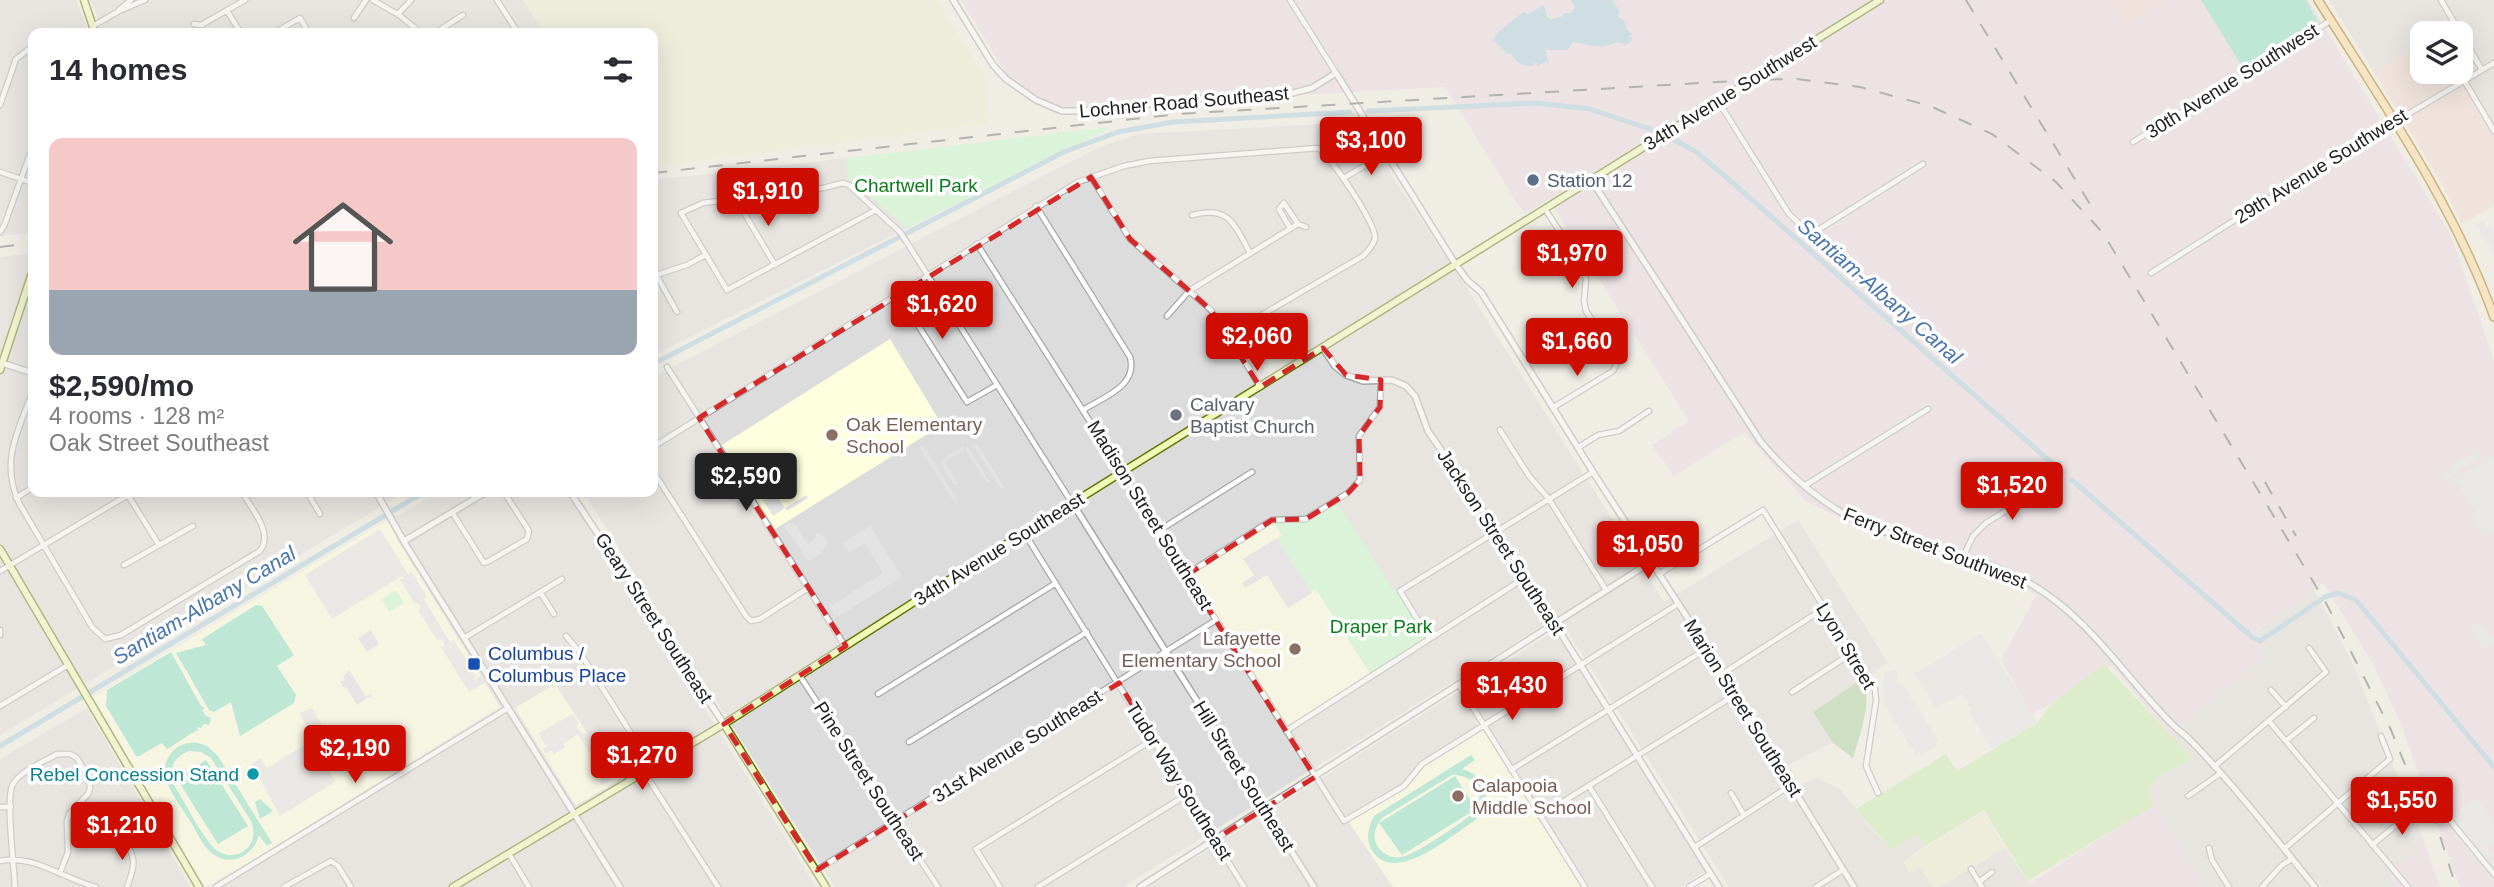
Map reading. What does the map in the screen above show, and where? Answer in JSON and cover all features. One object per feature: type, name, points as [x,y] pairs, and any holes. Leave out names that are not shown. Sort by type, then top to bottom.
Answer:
[{"type":"main road","points":[[83,0],[93,28]]},
{"type":"main road","name":"34th Avenue Southwest","points":[[1545,209],[1880,0]]},
{"type":"main road","points":[[2318,0],[2395,121],[2443,203],[2494,317]]},
{"type":"main road","name":"34th Avenue Southeast","points":[[453,887],[724,724],[1545,209]]},
{"type":"main road","points":[[1,365],[28,285]]},
{"type":"main road","points":[[0,549],[199,887]]},
{"type":"main road","name":"Geary Street Southeast","points":[[724,724],[817,870],[825,887]]},
{"type":"street","points":[[97,28],[131,0]]},
{"type":"street","points":[[119,11],[145,0]]},
{"type":"street","points":[[194,24],[201,25],[245,0]]},
{"type":"street","points":[[354,18],[366,0]]},
{"type":"street","points":[[373,0],[398,14],[414,28]]},
{"type":"street","points":[[398,14],[411,0]]},
{"type":"street","points":[[497,0],[515,28]]},
{"type":"street","name":"Lochner Road Southeast","points":[[953,0],[993,65],[1006,79],[1023,93],[1062,111],[1293,93],[1312,88],[1336,73]]},
{"type":"street","name":"Marion Street Southeast","points":[[1290,0],[1456,265],[1480,292],[1554,407],[1592,472],[1678,604],[1854,887]]},
{"type":"street","points":[[2441,0],[2482,70]]},
{"type":"street","points":[[227,11],[238,28]]},
{"type":"street","points":[[443,28],[463,15]]},
{"type":"street","points":[[283,28],[300,18],[306,28]]},
{"type":"street","name":"30th Avenue Southwest","points":[[2133,142],[2331,20]]},
{"type":"street","points":[[0,105],[16,59],[28,50]]},
{"type":"street","name":"29th Avenue Southwest","points":[[2473,75],[2494,63]]},
{"type":"street","name":"29th Avenue Southwest","points":[[2151,273],[2457,84]]},
{"type":"street","points":[[2466,84],[2494,131]]},
{"type":"street","points":[[1718,100],[1784,208],[1880,297]]},
{"type":"street","points":[[658,444],[1078,182],[1124,166],[1176,157],[1318,148],[1325,152],[1344,178],[1373,228],[1375,239],[1369,251],[1316,285],[1299,292],[1229,334]]},
{"type":"street","points":[[1344,178],[1386,153]]},
{"type":"street","points":[[0,232],[28,161]]},
{"type":"street","points":[[1811,235],[1923,164]]},
{"type":"street","points":[[0,172],[28,182]]},
{"type":"street","points":[[1091,177],[1130,239],[1211,310],[1229,334],[1260,387]]},
{"type":"street","name":"Ferry Street Southwest","points":[[1592,181],[1761,442],[1784,469],[1836,510],[1877,529],[1964,555],[2029,583],[2062,605],[2086,626],[2171,724],[2193,742],[2215,766],[2315,887]]},
{"type":"street","name":"Hill Street Southeast","points":[[705,255],[681,213],[703,203],[843,183],[849,185],[900,232],[1314,887]]},
{"type":"street","points":[[740,198],[742,208],[775,265]]},
{"type":"street","points":[[1290,229],[1279,209],[1280,204],[1286,204],[1298,224],[1306,227]]},
{"type":"street","points":[[1036,206],[1130,357],[1131,373],[1121,387],[1083,410]]},
{"type":"street","points":[[1545,209],[1582,266],[1586,279],[1586,311],[1615,356],[1616,365],[1613,370],[1554,407]]},
{"type":"street","points":[[658,274],[687,265],[705,255],[727,290],[876,210]]},
{"type":"street","points":[[1192,215],[1213,211],[1224,215],[1232,222],[1250,253]]},
{"type":"street","points":[[1167,316],[1189,291],[1298,224]]},
{"type":"street","points":[[1529,267],[1531,259],[1564,240]]},
{"type":"street","name":"Madison Street Southeast","points":[[977,244],[1344,821],[1404,786],[1422,764],[1484,724]]},
{"type":"street","points":[[658,281],[677,312]]},
{"type":"street","points":[[898,294],[967,402],[997,385]]},
{"type":"street","name":"Jackson Street Southeast","points":[[1323,348],[1335,366],[1346,375],[1363,381],[1400,382],[1415,396],[1428,431],[1497,531],[1719,887]]},
{"type":"street","points":[[1,365],[28,372]]},
{"type":"street","points":[[667,367],[845,646]]},
{"type":"street","points":[[1187,574],[1272,520],[1306,519],[1348,493],[1360,480],[1359,436],[1380,407],[1381,380]]},
{"type":"street","points":[[28,405],[8,465],[16,498],[92,627],[105,639],[121,635],[254,556],[265,544],[263,528],[245,497]]},
{"type":"street","points":[[1803,486],[1928,410]]},
{"type":"street","points":[[1579,447],[1598,435],[1619,431],[1648,411]]},
{"type":"street","points":[[1500,430],[1529,476],[1549,499],[1606,590]]},
{"type":"street","points":[[1160,530],[1252,472]]},
{"type":"street","points":[[1429,638],[1400,591],[1592,472]]},
{"type":"street","points":[[658,479],[751,621],[760,619],[808,588]]},
{"type":"street","points":[[1964,555],[1973,537],[1986,523],[2051,483]]},
{"type":"street","points":[[16,498],[28,490]]},
{"type":"street","points":[[0,572],[124,497]]},
{"type":"street","points":[[133,497],[159,545]]},
{"type":"street","points":[[310,497],[320,514]]},
{"type":"street","points":[[379,497],[620,887]]},
{"type":"street","points":[[404,541],[478,497]]},
{"type":"street","points":[[452,512],[484,563],[527,539],[529,535],[507,497]]},
{"type":"street","name":"Geary Street Southeast","points":[[573,497],[724,724]]},
{"type":"street","name":"Lyon Street","points":[[1659,574],[1763,510],[1875,689],[1876,701],[1866,766],[1878,793]]},
{"type":"street","points":[[124,565],[193,526]]},
{"type":"street","name":"Tudor Way Southeast","points":[[1025,534],[1243,885]]},
{"type":"street","points":[[1140,887],[1651,562]]},
{"type":"street","points":[[1286,731],[1526,577]]},
{"type":"street","points":[[464,638],[562,579]]},
{"type":"street","points":[[878,694],[1056,583]]},
{"type":"street","points":[[540,592],[554,614]]},
{"type":"street","points":[[1484,724],[1678,604]]},
{"type":"street","points":[[1722,674],[1823,608]]},
{"type":"street","name":"31st Avenue Southeast","points":[[817,870],[1216,620]]},
{"type":"street","points":[[909,742],[1087,632]]},
{"type":"street","points":[[565,636],[579,651],[632,735],[644,772],[718,887]]},
{"type":"street","points":[[2215,766],[2326,672],[2309,648]]},
{"type":"street","points":[[1511,770],[1706,649]]},
{"type":"street","points":[[1792,692],[1852,653]]},
{"type":"street","points":[[0,706],[68,665]]},
{"type":"street","name":"Pine Street Southeast","points":[[800,676],[938,887]]},
{"type":"street","points":[[1459,685],[1585,887]]},
{"type":"street","points":[[2271,690],[2286,706]]},
{"type":"street","points":[[1540,817],[1735,695]]},
{"type":"street","points":[[216,887],[508,708]]},
{"type":"street","points":[[2286,741],[2314,718]]},
{"type":"street","points":[[2269,721],[2407,887]]},
{"type":"street","points":[[2284,849],[2390,759],[2381,736]]},
{"type":"street","points":[[1000,887],[976,849],[1154,739]]},
{"type":"street","points":[[15,887],[10,807],[12,787],[22,775],[57,754],[70,754],[77,758],[89,778],[90,788],[88,794],[69,814],[68,852],[60,873]]},
{"type":"street","points":[[2188,796],[2221,773]]},
{"type":"street","points":[[1695,847],[1791,785]]},
{"type":"street","points":[[1589,786],[1652,887]]},
{"type":"street","points":[[2435,792],[2443,812],[2494,874]]},
{"type":"street","points":[[1731,793],[1744,815]]},
{"type":"street","points":[[1038,887],[1188,794]]},
{"type":"street","points":[[0,807],[10,807]]},
{"type":"street","points":[[2372,845],[2416,809]]},
{"type":"street","points":[[123,837],[135,863],[127,887]]},
{"type":"street","points":[[2209,848],[2212,860],[2230,887]]},
{"type":"street","points":[[509,854],[529,887]]},
{"type":"street","points":[[0,861],[14,858],[38,863],[82,885],[96,887]]},
{"type":"street","points":[[2262,887],[2282,865],[2292,859]]},
{"type":"street","points":[[284,887],[331,861],[338,866],[351,887]]},
{"type":"street","points":[[1971,869],[1980,884],[1992,872]]},
{"type":"street","points":[[1816,887],[1843,870]]},
{"type":"street","points":[[1689,887],[1710,874]]},
{"type":"street","points":[[1235,887],[1243,885]]},
{"type":"highlighted area","points":[[1091,177],[1130,239],[1211,310],[1260,387],[1323,348],[1346,375],[1381,380],[1380,407],[1359,436],[1360,480],[1348,493],[1306,519],[1272,520],[1187,575],[1315,777],[1214,840],[1119,683],[817,870],[724,724],[846,646],[699,418]]},
{"type":"shaded area","points":[[0,0],[76,0],[87,28],[28,28],[28,233],[0,236]]},
{"type":"shaded area","points":[[90,0],[524,0],[541,28],[100,28]]},
{"type":"shaded area","points":[[524,0],[937,0],[985,78],[988,124],[658,166],[658,28],[541,28]]},
{"type":"shaded area","points":[[961,0],[2110,0],[2126,25],[2167,0],[2308,0],[2451,235],[2494,360],[2494,887],[2460,887],[2400,722],[2372,662],[2323,583],[2253,633],[2264,657],[2170,736],[2112,665],[2032,715],[2001,660],[2036,595],[2009,580],[1861,528],[1806,501],[1744,432],[1674,476],[1652,445],[1689,421],[1549,200],[1524,214],[1445,87],[1066,108],[1033,99],[1008,77]]},
{"type":"shaded area","points":[[2110,0],[2167,0],[2126,25]]},
{"type":"shaded area","points":[[2329,0],[2494,0],[2494,124],[2471,84],[2473,84],[2473,21],[2410,21],[2410,50],[2374,72]]},
{"type":"shaded area","points":[[2410,50],[2410,84],[2470,84],[2494,124],[2494,205],[2462,224],[2439,179],[2374,72]]},
{"type":"shaded area","points":[[1356,122],[1470,293],[1664,602],[1798,520],[1888,663],[1813,712],[1833,743],[1787,766],[1800,786],[1817,777],[1841,790],[1891,849],[1917,834],[1925,846],[1903,862],[1921,867],[1933,887],[1729,887],[1558,616],[1123,887],[835,887],[586,497],[658,497],[658,374],[1097,148],[1139,134]]},
{"type":"shaded area","points":[[847,158],[848,178],[907,228],[658,353],[658,179]]},
{"type":"shaded area","points":[[2484,221],[2487,227],[2491,225],[2494,231],[2494,256],[2489,247],[2491,245],[2488,246],[2476,225]]},
{"type":"shaded area","points":[[28,254],[28,497],[397,497],[0,735],[0,257]]},
{"type":"shaded area","name":"Oak Elementary School","points":[[890,339],[942,425],[775,529],[722,445]]},
{"type":"shaded area","points":[[977,444],[1004,487],[1001,489],[974,446]]},
{"type":"shaded area","points":[[923,446],[958,501],[955,503],[920,448]]},
{"type":"shaded area","points":[[963,446],[965,449],[944,462],[942,459]]},
{"type":"shaded area","points":[[968,447],[990,482],[987,483],[965,449]]},
{"type":"shaded area","points":[[2477,450],[2481,456],[2446,479],[2442,473]]},
{"type":"shaded area","points":[[2494,456],[2494,529],[2483,536],[2471,517],[2476,513],[2474,509],[2457,483],[2450,486],[2448,482]]},
{"type":"shaded area","points":[[944,462],[958,483],[954,485],[941,464]]},
{"type":"shaded area","points":[[775,493],[785,508],[773,516],[763,500]]},
{"type":"shaded area","points":[[806,495],[808,498],[787,511],[785,508]]},
{"type":"shaded area","points":[[430,497],[572,497],[816,887],[215,887],[99,693]]},
{"type":"shaded area","points":[[388,520],[500,707],[259,856],[210,885],[204,885],[93,697]]},
{"type":"shaded area","name":"Lafayette Elementary School","points":[[1272,520],[1371,675],[1286,731],[1187,574]]},
{"type":"shaded area","points":[[791,522],[797,526],[808,544],[814,540],[817,533],[826,537],[828,544],[820,554],[808,561],[784,526]]},
{"type":"shaded area","points":[[870,526],[902,577],[839,616],[834,616],[829,607],[883,573],[865,543],[849,552],[843,543]]},
{"type":"shaded area","points":[[380,529],[408,574],[412,572],[427,597],[424,599],[450,642],[454,640],[476,676],[474,680],[481,676],[485,683],[469,692],[441,647],[445,645],[442,639],[438,641],[418,610],[421,607],[418,603],[415,604],[400,580],[402,576],[332,619],[305,575]]},
{"type":"shaded area","points":[[1277,538],[1312,593],[1288,608],[1267,575],[1245,588],[1242,583],[1254,575],[1243,559]]},
{"type":"shaded area","points":[[2313,588],[2352,662],[2425,844],[2388,873],[2398,887],[2322,887],[2315,879],[2305,887],[2206,887],[2153,806],[2149,789],[2162,774],[2193,759],[2170,736],[2264,657],[2253,634]]},
{"type":"shaded area","points":[[2482,622],[2494,638],[2494,642],[2483,649],[2470,628]]},
{"type":"shaded area","points":[[371,630],[379,644],[367,652],[358,638]]},
{"type":"shaded area","points":[[1555,631],[1705,871],[1680,887],[1149,887]]},
{"type":"shaded area","points":[[1981,633],[2037,722],[1992,749],[1969,712],[1971,709],[1962,694],[1936,708],[1915,674]]},
{"type":"shaded area","points":[[349,670],[366,697],[372,693],[370,699],[369,697],[357,705],[340,682],[345,680],[343,677]]},
{"type":"shaded area","points":[[1896,670],[1898,684],[1901,682],[1938,740],[1935,743],[1937,746],[1921,756],[1919,753],[1916,755],[1885,706],[1882,682],[1885,672]]},
{"type":"shaded area","points":[[555,684],[618,780],[577,805],[515,708]]},
{"type":"shaded area","points":[[87,708],[190,887],[0,887],[0,759]]},
{"type":"shaded area","points":[[312,708],[345,762],[330,772],[335,782],[280,816],[252,764],[260,758],[267,768],[314,739],[299,713]]},
{"type":"shaded area","points":[[573,714],[579,723],[576,726],[583,734],[587,732],[615,777],[602,785],[599,780],[602,777],[578,734],[554,754],[552,750],[546,754],[543,749],[549,744],[545,745],[538,733]]},
{"type":"shaded area","name":"Calapooia Middle School","points":[[1484,724],[1585,887],[1393,887],[1348,821],[1404,786],[1418,768]]},
{"type":"shaded area","points":[[2477,799],[2491,817],[2473,830],[2492,818],[2494,821],[2494,842],[2488,846],[2494,856],[2494,870],[2450,818]]},
{"type":"shaded area","points":[[2154,804],[2207,887],[2031,887],[2029,884]]},
{"type":"shaded area","points":[[1984,812],[2005,848],[1939,887],[1933,887],[1921,867],[1909,873],[1903,862]]},
{"type":"shaded area","points":[[2425,844],[2440,887],[2398,887],[2388,873]]},
{"type":"shaded area","points":[[2005,848],[2032,887],[1939,887]]},
{"type":"green space","points":[[2201,0],[2306,0],[2318,22],[2243,68]]},
{"type":"green space","name":"Chartwell Park","points":[[1109,127],[907,228],[848,178],[847,158]]},
{"type":"green space","name":"Draper Park","points":[[1336,501],[1393,590],[1400,591],[1429,638],[1371,675],[1316,589],[1311,592],[1277,538],[1282,535],[1272,520],[1306,519]]},
{"type":"green space","points":[[396,590],[404,603],[389,612],[382,599]]},
{"type":"green space","points":[[256,605],[262,606],[294,655],[277,666],[296,695],[294,703],[240,736],[231,702],[214,712],[209,710],[176,653],[206,645],[202,639]]},
{"type":"green space","points":[[171,652],[201,706],[205,708],[202,710],[211,718],[209,725],[197,727],[198,730],[167,749],[162,743],[136,756],[106,706],[107,690]]},
{"type":"green space","points":[[2104,664],[2193,759],[2162,774],[2149,788],[2153,806],[2028,881],[1984,810],[1925,846],[1917,834],[1891,850],[1856,809],[1946,754],[1957,771],[2037,723],[2051,704]]},
{"type":"green space","points":[[1862,679],[1867,696],[1866,707],[1853,758],[1833,743],[1813,712]]},
{"type":"green space","points":[[198,743],[207,746],[218,756],[272,843],[267,846],[259,835],[247,853],[228,860],[213,854],[206,847],[173,795],[165,768],[173,751],[181,745]],"holes":[[[189,751],[201,752],[211,758],[251,821],[252,840],[246,850],[237,854],[223,854],[210,844],[174,785],[172,769],[176,760]]]},
{"type":"green space","points":[[1471,755],[1475,760],[1462,769],[1483,784],[1486,799],[1484,807],[1473,822],[1423,855],[1395,863],[1383,861],[1373,852],[1368,838],[1374,816]],"holes":[[[1452,775],[1460,775],[1476,786],[1479,797],[1476,811],[1408,855],[1395,857],[1380,850],[1375,835],[1382,818]]]},
{"type":"green space","points":[[206,760],[248,826],[218,844],[177,779]]},
{"type":"green space","points":[[1455,776],[1476,809],[1402,855],[1379,823]]},
{"type":"green space","points":[[260,799],[273,811],[260,819],[255,802]]},
{"type":"water","points":[[1571,0],[1613,0],[1619,11],[1618,17],[1624,20],[1633,40],[1626,45],[1616,42],[1600,46],[1573,42],[1567,50],[1545,50],[1549,63],[1538,66],[1536,62],[1533,66],[1515,60],[1493,39],[1523,12],[1527,14],[1544,5],[1547,17],[1551,19],[1571,13],[1575,7]]},
{"type":"waterway","name":"Santiam-Albany Canal","points":[[1368,111],[1537,103],[1590,109],[1653,130]]},
{"type":"waterway","name":"Santiam-Albany Canal","points":[[658,361],[1066,151],[1118,132],[1173,122],[1350,112]]},
{"type":"waterway","name":"Santiam-Albany Canal","points":[[1673,139],[1696,152],[1726,177],[2062,472]]},
{"type":"waterway","name":"Santiam-Albany Canal","points":[[2072,480],[2252,637],[2260,641],[2325,597],[2338,593],[2356,600],[2494,767]]},
{"type":"waterway","name":"Santiam-Albany Canal","points":[[0,746],[416,497]]},
{"type":"railway","points":[[1966,0],[2096,214]]},
{"type":"railway","points":[[658,172],[1178,114],[1751,80],[1797,79],[1860,87],[1930,106],[1992,134],[2056,182],[2103,233],[2326,603],[2391,730],[2429,824]]},
{"type":"railway","points":[[0,247],[28,244]]},
{"type":"railway","points":[[2265,482],[2296,536]]},
{"type":"railway","points":[[2432,810],[2456,887]]},
{"type":"place","name":"Station 12","points":[[1533,180]]},
{"type":"place","name":"Calvary Baptist Church","points":[[1176,415]]},
{"type":"place","name":"Oak Elementary School","points":[[832,435]]},
{"type":"place","name":"Lafayette Elementary School","points":[[1295,649]]},
{"type":"place","name":"Columbus / Columbus Place","points":[[474,664]]},
{"type":"place","name":"Rebel Concession Stand","points":[[253,774]]},
{"type":"place","name":"Calapooia Middle School","points":[[1458,796]]}]
